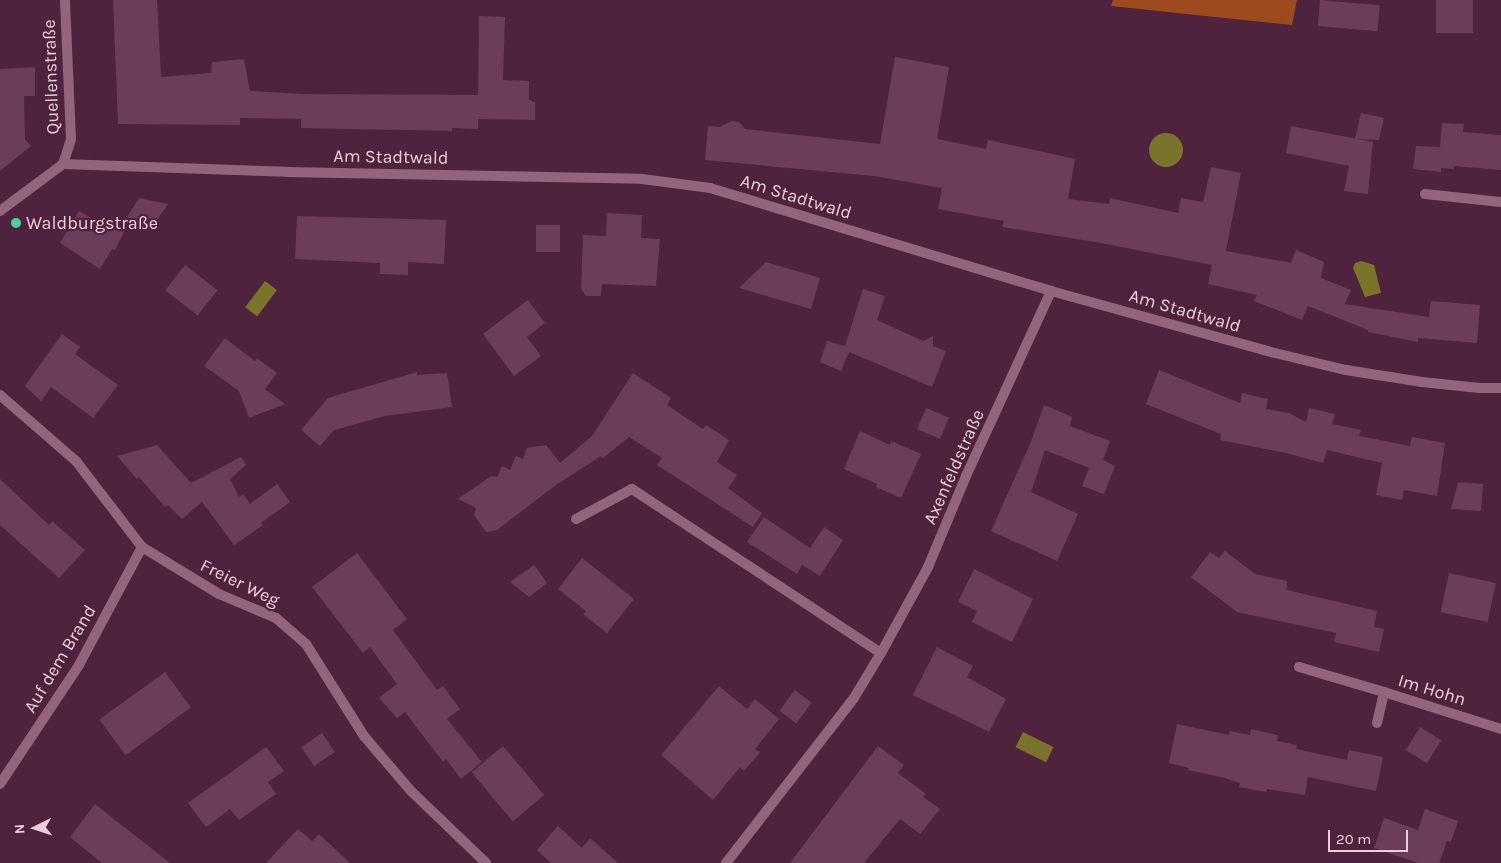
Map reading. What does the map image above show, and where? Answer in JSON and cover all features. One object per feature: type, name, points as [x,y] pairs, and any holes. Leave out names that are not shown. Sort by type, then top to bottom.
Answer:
[{"type":"street","name":"Quellenstraße","points":[[63,164],[71,139],[65,0]]},
{"type":"street","points":[[0,211],[63,164]]},
{"type":"street","name":"Am Stadtwald","points":[[63,164],[277,172],[642,179],[710,188],[1051,290],[1274,353],[1346,370],[1422,382],[1501,388]]},
{"type":"street","points":[[1425,194],[1501,202]]},
{"type":"street","name":"Axenfeldstraße","points":[[726,863],[854,698],[881,653],[928,567],[966,476],[1051,290]]},
{"type":"street","name":"Freier Weg","points":[[0,395],[76,461],[142,547],[219,594],[276,618],[306,644],[364,736],[410,791],[486,863]]},
{"type":"street","points":[[576,518],[632,489],[881,653]]},
{"type":"street","name":"Auf dem Brand","points":[[0,784],[79,665],[142,547]]},
{"type":"street","points":[[1299,667],[1384,692]]},
{"type":"street","name":"Im Hohn","points":[[1377,723],[1384,692],[1501,729]]},
{"type":"shaded area","points":[[1113,0],[1297,0],[1292,25],[1111,6]]},
{"type":"shaded area","points":[[1166,133],[1178,138],[1183,150],[1178,162],[1166,167],[1154,162],[1149,150],[1154,138]]},
{"type":"shaded area","points":[[1361,261],[1374,265],[1381,293],[1365,297],[1353,268],[1355,263]]},
{"type":"shaded area","points":[[265,281],[277,290],[257,316],[245,307]]},
{"type":"shaded area","points":[[1023,732],[1054,747],[1046,762],[1016,747]]},
{"type":"building","points":[[113,0],[157,0],[161,77],[211,73],[212,62],[244,59],[250,91],[303,94],[478,95],[479,16],[505,17],[503,80],[529,81],[529,100],[535,102],[535,120],[478,119],[478,129],[452,128],[452,131],[301,128],[301,119],[240,118],[240,125],[118,124]]},
{"type":"building","points":[[1320,0],[1380,5],[1378,31],[1318,26]]},
{"type":"building","points":[[1436,0],[1473,0],[1473,33],[1436,33]]},
{"type":"building","points":[[895,57],[949,67],[937,139],[986,149],[988,140],[1075,159],[1068,199],[1109,204],[1110,198],[1178,213],[1181,198],[1203,202],[1211,167],[1241,173],[1226,251],[1291,263],[1296,250],[1324,262],[1321,278],[1351,290],[1345,304],[1429,317],[1431,301],[1480,305],[1477,343],[1418,338],[1418,342],[1368,332],[1368,330],[1308,306],[1302,320],[1254,301],[1257,295],[1208,284],[1212,265],[1101,243],[1002,227],[1004,221],[938,209],[942,188],[874,176],[705,160],[708,126],[720,127],[732,121],[739,122],[745,129],[880,144]]},
{"type":"building","points":[[35,67],[35,96],[24,96],[25,139],[31,146],[0,171],[0,69]]},
{"type":"building","points":[[1361,113],[1384,118],[1379,140],[1355,139]]},
{"type":"building","points":[[1442,123],[1464,124],[1463,132],[1501,135],[1501,170],[1454,166],[1454,169],[1441,168],[1441,172],[1413,169],[1416,146],[1440,147]]},
{"type":"building","points":[[1291,126],[1373,142],[1368,194],[1344,191],[1349,166],[1286,153]]},
{"type":"building","points":[[139,198],[168,204],[150,230],[127,217]]},
{"type":"building","points":[[79,211],[104,225],[108,219],[125,230],[115,250],[112,249],[100,269],[60,243]]},
{"type":"building","points":[[607,213],[642,215],[641,238],[660,239],[656,286],[602,284],[601,296],[586,296],[581,289],[583,235],[606,236]]},
{"type":"building","points":[[297,216],[446,220],[444,264],[408,262],[408,275],[380,274],[380,263],[295,259]]},
{"type":"building","points":[[536,225],[560,225],[560,252],[536,252]]},
{"type":"building","points":[[766,262],[820,278],[811,309],[739,288]]},
{"type":"building","points":[[185,265],[217,290],[198,315],[165,290]]},
{"type":"building","points":[[863,289],[885,296],[877,320],[923,341],[933,336],[933,346],[946,351],[932,387],[849,352],[841,371],[820,362],[827,341],[845,346]]},
{"type":"building","points":[[528,300],[545,323],[527,337],[541,356],[514,376],[483,334]]},
{"type":"building","points":[[62,334],[80,347],[75,354],[118,385],[93,418],[51,387],[41,401],[25,386]]},
{"type":"building","points":[[225,338],[255,361],[257,358],[277,373],[265,389],[285,404],[249,418],[239,391],[204,366]]},
{"type":"building","points":[[1159,370],[1240,403],[1242,393],[1268,399],[1266,409],[1289,413],[1306,422],[1309,408],[1335,414],[1332,424],[1361,430],[1359,436],[1410,446],[1412,437],[1445,443],[1437,496],[1404,490],[1402,500],[1376,495],[1382,463],[1327,450],[1323,463],[1286,453],[1220,440],[1221,434],[1146,404]]},
{"type":"building","points":[[417,372],[417,375],[447,373],[452,407],[385,416],[334,430],[320,446],[301,430],[328,398]]},
{"type":"building","points":[[633,373],[671,398],[667,405],[703,429],[706,425],[729,440],[717,462],[737,475],[728,488],[762,513],[753,527],[657,465],[662,458],[629,437],[603,458],[601,456],[556,485],[497,530],[486,532],[474,515],[476,508],[458,499],[491,476],[497,477],[502,466],[510,470],[516,456],[523,459],[527,448],[546,445],[560,463],[592,436]]},
{"type":"building","points":[[1044,405],[1072,417],[1070,426],[1110,441],[1103,460],[1115,466],[1104,494],[1082,486],[1089,468],[1045,450],[1031,492],[1078,514],[1057,561],[991,531],[1030,444]]},
{"type":"building","points":[[926,408],[949,418],[940,439],[917,429]]},
{"type":"building","points":[[860,431],[890,445],[891,441],[921,454],[901,498],[876,487],[877,484],[844,469]]},
{"type":"building","points":[[157,445],[191,483],[241,457],[246,465],[230,479],[239,497],[243,494],[250,504],[277,484],[290,502],[261,523],[263,525],[234,545],[202,502],[182,519],[168,505],[165,507],[139,477],[137,479],[117,456]]},
{"type":"building","points":[[0,479],[49,525],[52,521],[85,550],[59,578],[0,525]]},
{"type":"building","points":[[1458,482],[1483,484],[1481,511],[1451,509]]},
{"type":"building","points":[[764,517],[810,548],[824,527],[843,540],[820,576],[802,565],[797,574],[747,542]]},
{"type":"building","points":[[1225,551],[1255,574],[1287,581],[1287,590],[1377,611],[1374,627],[1384,629],[1379,652],[1334,642],[1336,633],[1237,612],[1191,577],[1210,552],[1219,558]]},
{"type":"building","points":[[357,553],[407,619],[393,630],[437,690],[443,686],[460,709],[447,719],[482,762],[461,779],[446,759],[443,762],[405,712],[397,718],[379,698],[397,684],[370,647],[363,653],[312,587]]},
{"type":"building","points":[[582,558],[634,599],[607,633],[583,614],[586,611],[558,589]]},
{"type":"building","points":[[534,565],[547,583],[529,597],[510,582]]},
{"type":"building","points":[[974,569],[1033,599],[1012,642],[972,622],[977,611],[958,602]]},
{"type":"building","points":[[1449,573],[1496,583],[1488,622],[1441,612]]},
{"type":"building","points":[[937,647],[973,666],[967,677],[1006,699],[989,732],[913,695]]},
{"type":"building","points":[[165,672],[191,708],[125,755],[99,720]]},
{"type":"building","points":[[719,686],[747,709],[755,699],[779,719],[755,749],[760,752],[744,771],[740,767],[713,800],[661,755]]},
{"type":"building","points":[[795,690],[812,703],[796,723],[779,711]]},
{"type":"building","points":[[1177,724],[1229,735],[1230,731],[1250,735],[1251,729],[1278,735],[1277,741],[1297,745],[1296,749],[1347,760],[1349,750],[1383,757],[1376,791],[1308,777],[1305,795],[1267,789],[1266,792],[1239,787],[1240,783],[1188,770],[1189,768],[1169,763]]},
{"type":"building","points":[[1420,727],[1441,740],[1427,763],[1406,750]]},
{"type":"building","points":[[322,733],[335,752],[314,766],[301,747]]},
{"type":"building","points":[[503,746],[544,795],[513,821],[472,772]]},
{"type":"building","points":[[878,746],[904,765],[898,773],[926,794],[923,797],[940,809],[920,834],[900,819],[864,863],[790,863]]},
{"type":"building","points":[[266,747],[284,771],[268,782],[276,794],[239,820],[230,809],[206,827],[188,803]]},
{"type":"building","points":[[95,804],[170,863],[102,863],[70,837]]},
{"type":"building","points":[[1425,809],[1458,821],[1451,842],[1447,841],[1439,863],[1418,863],[1374,848],[1384,818],[1418,830]]},
{"type":"building","points":[[558,826],[582,848],[590,838],[618,863],[551,863],[537,850]]},
{"type":"building","points":[[298,829],[312,841],[319,834],[350,863],[266,863]]},
{"type":"place","name":"Waldburgstraße","points":[[16,223]]}]
